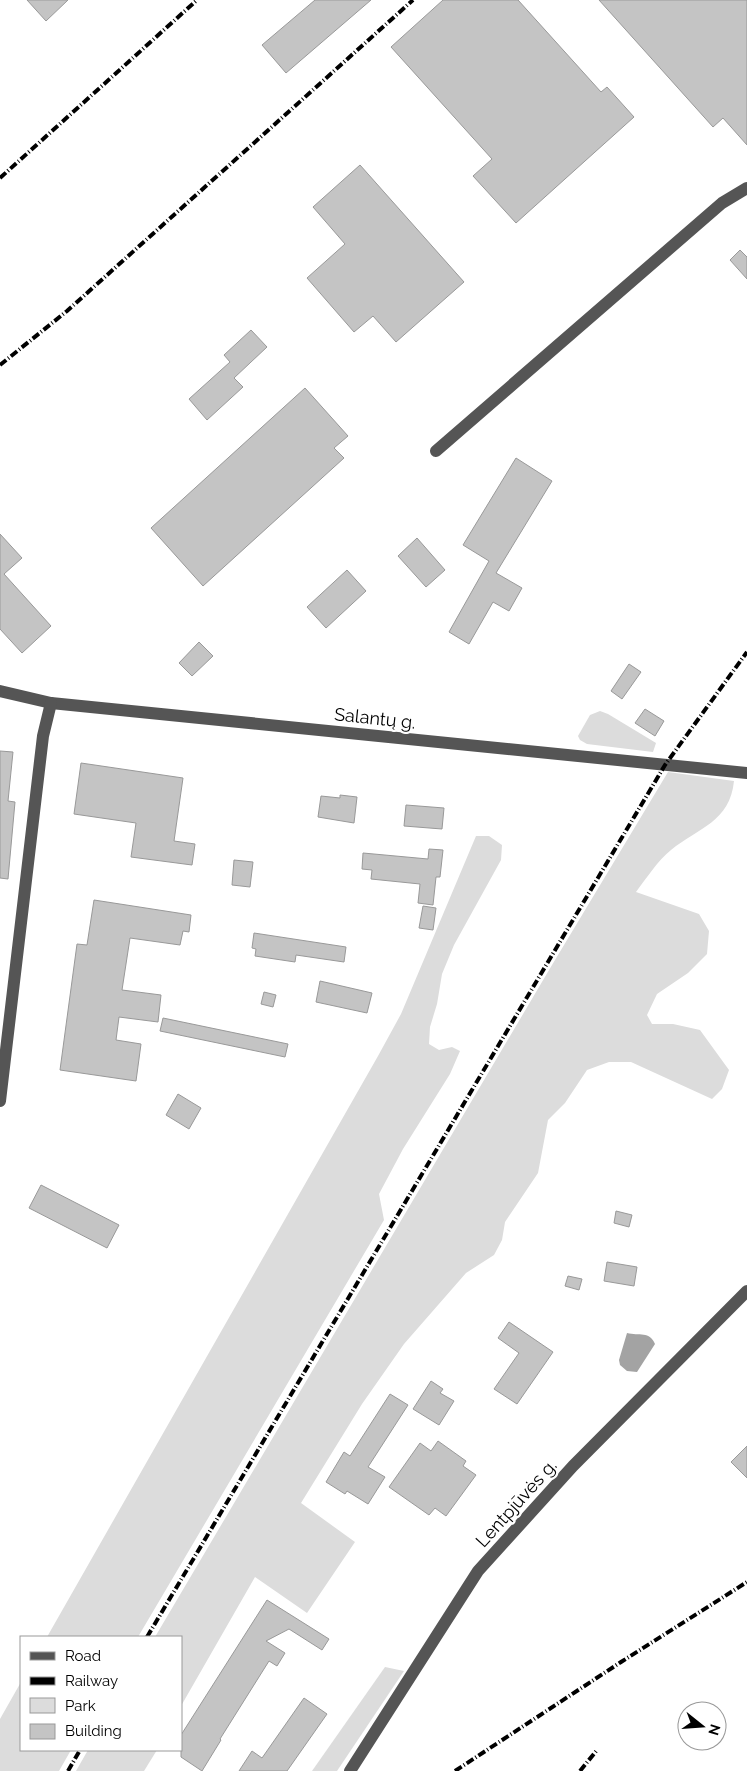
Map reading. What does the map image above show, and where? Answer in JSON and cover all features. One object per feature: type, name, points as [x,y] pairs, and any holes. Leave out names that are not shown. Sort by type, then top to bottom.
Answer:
[{"type":"street","points":[[436,451],[722,203],[747,188]]},
{"type":"street","name":"Salantų g.","points":[[0,691],[51,703],[747,773]]},
{"type":"street","points":[[0,1101],[43,736],[51,703]]},
{"type":"street","name":"Lentpjūvės g.","points":[[350,1771],[478,1571],[573,1466],[747,1291]]},
{"type":"green space","points":[[600,711],[656,743],[653,752],[587,744],[580,740],[578,736],[590,715]]},
{"type":"green space","points":[[668,772],[734,781],[731,795],[719,815],[711,823],[666,854],[636,892],[699,914],[709,931],[707,954],[688,973],[657,994],[647,1015],[652,1024],[673,1024],[700,1030],[729,1070],[722,1089],[712,1099],[631,1062],[609,1062],[587,1070],[565,1103],[548,1120],[538,1173],[505,1222],[502,1240],[494,1255],[466,1273],[404,1344],[362,1404],[301,1503],[355,1542],[307,1613],[255,1577],[182,1704],[182,1636],[156,1636]]},
{"type":"green space","points":[[476,836],[489,836],[502,845],[501,860],[454,945],[442,974],[437,1004],[430,1027],[429,1044],[439,1050],[452,1047],[460,1051],[450,1074],[403,1149],[379,1194],[384,1220],[139,1636],[48,1636],[378,1056],[401,1014]]},
{"type":"green space","points":[[385,1667],[404,1671],[337,1771],[312,1771]]},
{"type":"green space","points":[[20,1684],[20,1751],[70,1751],[59,1771],[0,1771],[0,1719]]},
{"type":"green space","points":[[87,1751],[156,1751],[144,1771],[76,1771]]},
{"type":"shaded area","points":[[627,1333],[650,1337],[655,1344],[637,1372],[627,1371],[620,1365],[619,1360]]},
{"type":"building","points":[[27,0],[68,0],[46,21]]},
{"type":"building","points":[[315,0],[371,0],[286,73],[262,45]]},
{"type":"building","points":[[443,0],[518,0],[601,92],[607,87],[634,117],[516,223],[473,176],[492,159],[391,47]]},
{"type":"building","points":[[599,0],[747,0],[747,145],[723,118],[713,127]]},
{"type":"building","points":[[360,165],[464,282],[396,342],[373,316],[354,332],[307,278],[345,244],[313,207]]},
{"type":"building","points":[[740,250],[747,257],[747,279],[730,260]]},
{"type":"building","points":[[251,330],[267,347],[234,378],[243,387],[207,420],[189,399],[230,362],[224,355]]},
{"type":"building","points":[[305,388],[348,436],[334,448],[344,458],[203,586],[151,528]]},
{"type":"building","points":[[516,458],[552,481],[496,573],[522,588],[509,611],[493,602],[469,644],[449,632],[489,561],[463,545]]},
{"type":"building","points":[[0,534],[22,558],[4,574],[51,626],[22,653],[0,629]]},
{"type":"building","points":[[417,538],[445,570],[426,587],[398,556]]},
{"type":"building","points":[[347,570],[366,591],[326,628],[307,607]]},
{"type":"building","points":[[199,642],[213,656],[192,676],[179,663]]},
{"type":"building","points":[[629,664],[641,672],[622,699],[611,691]]},
{"type":"building","points":[[645,709],[664,721],[655,736],[635,723]]},
{"type":"building","points":[[0,751],[13,752],[8,801],[15,802],[8,879],[0,878]]},
{"type":"building","points":[[81,763],[183,778],[174,841],[195,844],[192,865],[131,857],[136,823],[74,814]]},
{"type":"building","points":[[340,795],[357,797],[354,823],[318,817],[321,796],[340,798]]},
{"type":"building","points":[[406,805],[444,808],[442,829],[404,826]]},
{"type":"building","points":[[429,849],[443,850],[440,877],[436,877],[433,905],[418,903],[420,884],[371,879],[372,870],[362,869],[363,853],[428,859]]},
{"type":"building","points":[[234,860],[253,862],[250,887],[232,885]]},
{"type":"building","points":[[94,900],[191,915],[189,932],[183,931],[180,945],[130,938],[122,990],[161,995],[158,1022],[119,1017],[116,1040],[141,1044],[136,1081],[60,1070],[77,944],[87,945]]},
{"type":"building","points":[[423,906],[436,908],[433,930],[419,928]]},
{"type":"building","points":[[254,933],[346,947],[344,962],[296,955],[295,962],[255,956],[256,949],[252,948]]},
{"type":"building","points":[[320,981],[372,993],[367,1013],[316,1002]]},
{"type":"building","points":[[264,992],[276,995],[273,1007],[261,1004]]},
{"type":"building","points":[[163,1018],[288,1044],[285,1057],[160,1031]]},
{"type":"building","points":[[178,1094],[201,1108],[189,1129],[166,1115]]},
{"type":"building","points":[[41,1185],[119,1225],[107,1248],[29,1208]]},
{"type":"building","points":[[616,1211],[632,1215],[629,1227],[614,1223]]},
{"type":"building","points":[[607,1262],[637,1267],[634,1286],[604,1281]]},
{"type":"building","points":[[568,1276],[582,1279],[579,1290],[565,1286]]},
{"type":"building","points":[[509,1322],[553,1352],[517,1404],[494,1389],[519,1353],[498,1338]]},
{"type":"building","points":[[431,1381],[443,1389],[440,1393],[454,1401],[439,1425],[413,1409]]},
{"type":"building","points":[[390,1394],[408,1405],[368,1467],[385,1477],[368,1504],[347,1491],[345,1494],[326,1482],[344,1452],[350,1456]]},
{"type":"building","points":[[438,1441],[466,1461],[463,1466],[476,1475],[446,1516],[435,1508],[429,1515],[389,1487],[420,1443],[431,1451]]},
{"type":"building","points":[[747,1446],[747,1478],[731,1462]]},
{"type":"building","points":[[267,1600],[329,1639],[322,1650],[289,1629],[266,1641],[285,1653],[277,1666],[269,1661],[202,1771],[181,1757],[182,1733]]},
{"type":"building","points":[[304,1698],[327,1714],[287,1771],[239,1771],[252,1751],[262,1758]]},
{"type":"railway","points":[[0,178],[197,0]]},
{"type":"railway","points":[[0,365],[67,311],[413,0]]},
{"type":"railway","points":[[148,1636],[665,765],[747,652]]},
{"type":"railway","points":[[455,1771],[747,1582]]},
{"type":"railway","points":[[580,1771],[597,1750]]},
{"type":"railway","points":[[68,1771],[79,1751]]}]
